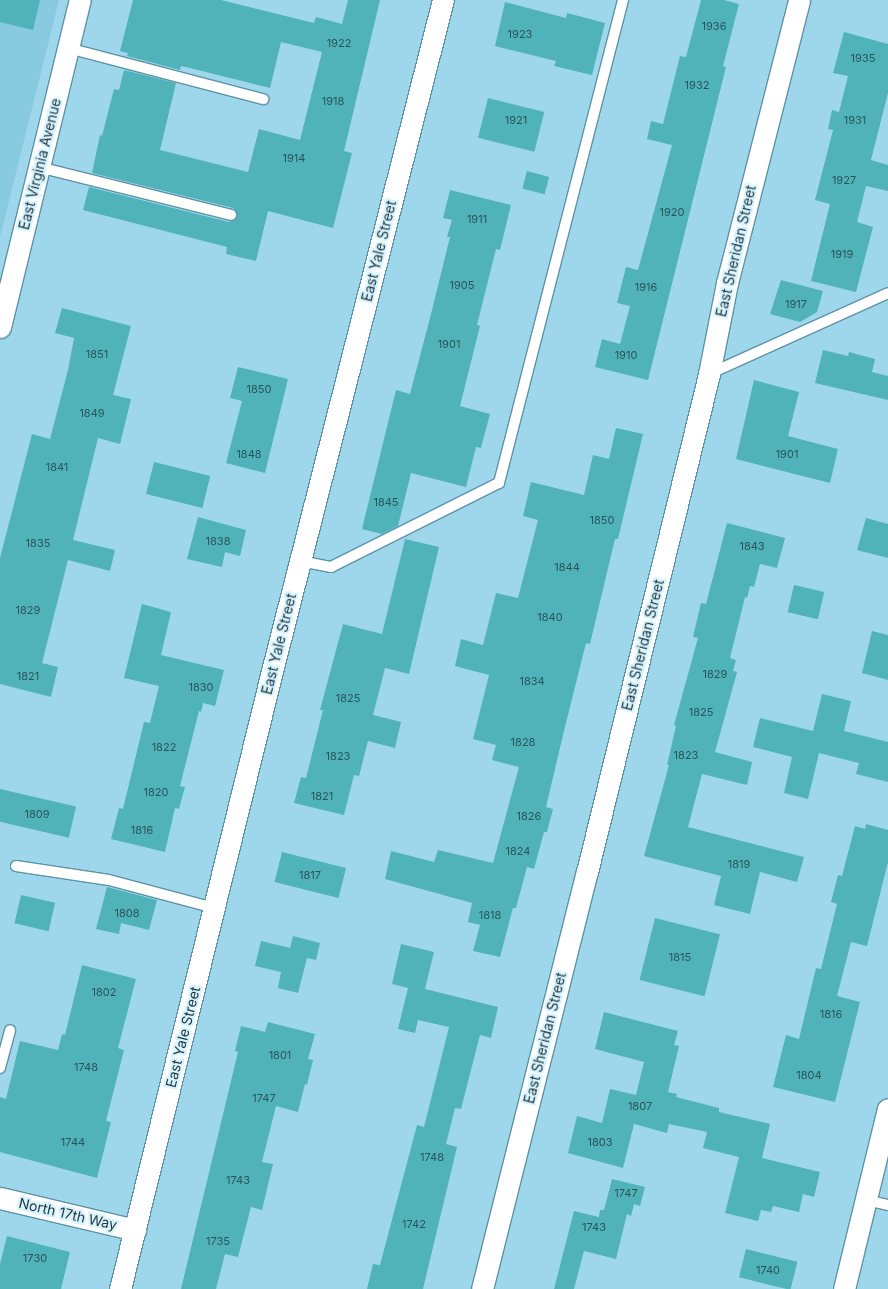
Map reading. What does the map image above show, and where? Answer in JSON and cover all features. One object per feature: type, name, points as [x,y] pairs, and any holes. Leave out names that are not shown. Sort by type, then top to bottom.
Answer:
[{"type":"street","name":"East Virginia Avenue","points":[[0,327],[80,0]]},
{"type":"street","name":"East Yale Street","points":[[120,1289],[300,561],[443,0]]},
{"type":"street","name":"East Sheridan Street","points":[[482,1289],[587,872],[709,374],[727,283],[799,0]]},
{"type":"street","points":[[844,1289],[888,1109]]},
{"type":"street","name":"North 17th Way","points":[[0,1198],[135,1230]]},
{"type":"lane","points":[[300,561],[331,567],[499,483],[623,0]]},
{"type":"lane","points":[[68,48],[263,99]]},
{"type":"lane","points":[[39,167],[231,215]]},
{"type":"lane","points":[[709,374],[888,293]]},
{"type":"lane","points":[[16,866],[109,880],[214,908]]},
{"type":"lane","points":[[0,1068],[10,1030]]},
{"type":"lane","points":[[866,1200],[888,1205]]},
{"type":"shaded area","points":[[0,0],[59,0],[0,237]]},
{"type":"building","points":[[0,0],[40,0],[33,30],[0,22]]},
{"type":"building","points":[[133,0],[221,0],[314,23],[316,17],[342,24],[348,0],[380,0],[344,151],[352,153],[333,228],[268,211],[256,261],[226,254],[227,247],[83,210],[89,187],[229,222],[237,217],[237,213],[233,208],[92,173],[100,135],[102,136],[114,89],[119,90],[124,70],[176,83],[160,150],[248,172],[259,129],[300,140],[322,52],[281,42],[270,88],[181,66],[180,70],[127,56],[128,53],[120,51]]},
{"type":"building","points":[[701,0],[724,0],[739,4],[723,66],[726,67],[648,380],[595,367],[602,339],[620,344],[630,306],[617,303],[626,267],[638,270],[672,145],[647,139],[651,121],[663,124],[680,56],[686,57]]},
{"type":"building","points":[[505,2],[566,18],[567,13],[605,23],[592,75],[554,66],[556,61],[495,46]]},
{"type":"building","points":[[844,32],[888,44],[888,93],[871,160],[888,165],[888,191],[866,186],[857,222],[873,227],[856,292],[811,281],[830,204],[815,200],[833,130],[828,129],[832,110],[839,112],[848,76],[833,73]]},
{"type":"building","points":[[488,98],[544,112],[534,152],[478,138]]},
{"type":"building","points":[[527,171],[549,177],[545,194],[522,188]]},
{"type":"building","points":[[450,190],[511,205],[500,250],[496,249],[477,325],[480,326],[460,406],[490,414],[481,448],[476,447],[466,487],[411,473],[398,526],[382,534],[362,529],[396,390],[410,394],[431,314],[450,237],[447,237],[452,220],[443,218]]},
{"type":"building","points":[[781,280],[823,291],[817,312],[800,322],[770,314]]},
{"type":"building","points":[[62,308],[131,326],[113,395],[131,399],[120,444],[98,438],[73,540],[115,550],[110,571],[68,560],[42,663],[58,667],[51,697],[0,684],[0,558],[32,434],[50,439],[68,370],[74,338],[55,333]]},
{"type":"building","points":[[823,350],[848,356],[849,352],[875,359],[872,372],[888,376],[888,400],[815,383]]},
{"type":"building","points":[[238,367],[288,379],[265,473],[226,463],[242,401],[230,398]]},
{"type":"building","points":[[754,380],[799,392],[788,436],[838,449],[830,483],[736,459]]},
{"type":"building","points":[[616,428],[643,434],[618,539],[615,539],[590,644],[586,643],[563,735],[546,807],[553,809],[547,832],[544,832],[534,869],[527,867],[516,908],[513,908],[500,957],[473,951],[480,925],[468,922],[472,903],[385,879],[391,851],[434,862],[438,850],[493,863],[519,767],[492,760],[496,745],[473,739],[489,675],[455,666],[461,639],[483,645],[496,593],[518,598],[538,520],[523,516],[531,482],[584,495],[593,455],[609,459]]},
{"type":"building","points":[[154,462],[210,476],[202,508],[146,494]]},
{"type":"building","points":[[198,517],[246,530],[240,556],[225,552],[222,567],[187,559]]},
{"type":"building","points":[[866,518],[888,524],[888,558],[857,550]]},
{"type":"building","points":[[727,523],[785,538],[777,568],[760,564],[754,587],[750,586],[747,598],[745,597],[730,658],[736,660],[733,671],[737,672],[715,752],[752,762],[747,785],[702,774],[688,827],[804,857],[797,882],[760,872],[750,914],[714,905],[721,876],[644,856],[669,765],[667,765],[676,726],[674,725],[698,638],[693,637],[701,603],[706,604]]},
{"type":"building","points":[[405,539],[439,547],[409,674],[385,668],[373,715],[401,722],[395,748],[368,741],[359,776],[354,775],[344,815],[294,803],[301,777],[306,778],[323,710],[320,710],[343,624],[382,634]]},
{"type":"building","points":[[794,585],[824,592],[818,619],[788,612]]},
{"type":"building","points":[[142,604],[171,612],[161,655],[224,670],[215,706],[203,703],[201,712],[199,711],[180,786],[185,787],[179,809],[175,808],[165,852],[111,839],[119,808],[123,809],[144,722],[150,723],[159,686],[124,678]]},
{"type":"building","points":[[872,631],[888,635],[888,680],[862,673]]},
{"type":"building","points":[[822,694],[851,701],[844,731],[888,742],[888,782],[856,774],[859,763],[819,753],[808,799],[784,793],[792,757],[753,747],[760,718],[813,731]]},
{"type":"building","points":[[0,789],[76,807],[69,838],[0,822]]},
{"type":"building","points":[[866,824],[888,830],[888,862],[867,946],[851,942],[837,996],[860,1002],[835,1102],[773,1087],[786,1035],[799,1039],[816,968],[821,969],[837,904],[831,902],[838,875],[842,876],[855,826],[865,829]]},
{"type":"building","points":[[282,852],[346,868],[339,898],[275,882]]},
{"type":"building","points":[[107,887],[157,900],[149,930],[121,923],[119,934],[96,929]]},
{"type":"building","points":[[21,895],[55,903],[49,931],[14,923]]},
{"type":"building","points":[[655,918],[720,934],[705,996],[640,980]]},
{"type":"building","points":[[293,936],[320,943],[316,960],[307,958],[298,993],[278,988],[281,972],[255,966],[261,941],[290,948]]},
{"type":"building","points":[[401,944],[434,952],[425,989],[498,1007],[491,1038],[480,1035],[461,1109],[455,1108],[446,1144],[457,1147],[423,1289],[367,1289],[373,1264],[380,1265],[417,1125],[424,1127],[449,1027],[418,1020],[415,1033],[398,1029],[408,988],[392,984]]},
{"type":"building","points":[[82,965],[136,979],[118,1048],[124,1050],[106,1121],[111,1122],[97,1178],[0,1152],[0,1097],[6,1099],[20,1041],[58,1050],[62,1034],[65,1035]]},
{"type":"building","points":[[604,1012],[678,1031],[674,1045],[679,1046],[668,1092],[677,1094],[676,1097],[719,1108],[719,1112],[770,1124],[762,1158],[820,1172],[814,1197],[803,1194],[799,1212],[773,1206],[771,1212],[761,1210],[758,1221],[725,1213],[739,1157],[703,1148],[707,1132],[669,1124],[667,1133],[634,1124],[623,1168],[568,1153],[577,1116],[602,1123],[610,1089],[636,1095],[644,1062],[595,1049]]},
{"type":"building","points":[[268,1022],[315,1034],[308,1059],[313,1060],[307,1085],[305,1084],[298,1112],[276,1106],[262,1162],[273,1164],[262,1210],[251,1207],[238,1257],[225,1254],[216,1289],[181,1289],[238,1052],[235,1051],[241,1026],[265,1032]]},
{"type":"building","points":[[612,1179],[645,1187],[640,1206],[634,1204],[631,1216],[627,1214],[616,1259],[584,1251],[574,1289],[554,1289],[574,1211],[599,1217],[600,1210],[604,1210]]},
{"type":"building","points":[[7,1236],[70,1252],[61,1289],[0,1289],[0,1264]]},
{"type":"building","points":[[746,1249],[797,1262],[791,1289],[739,1277]]}]
